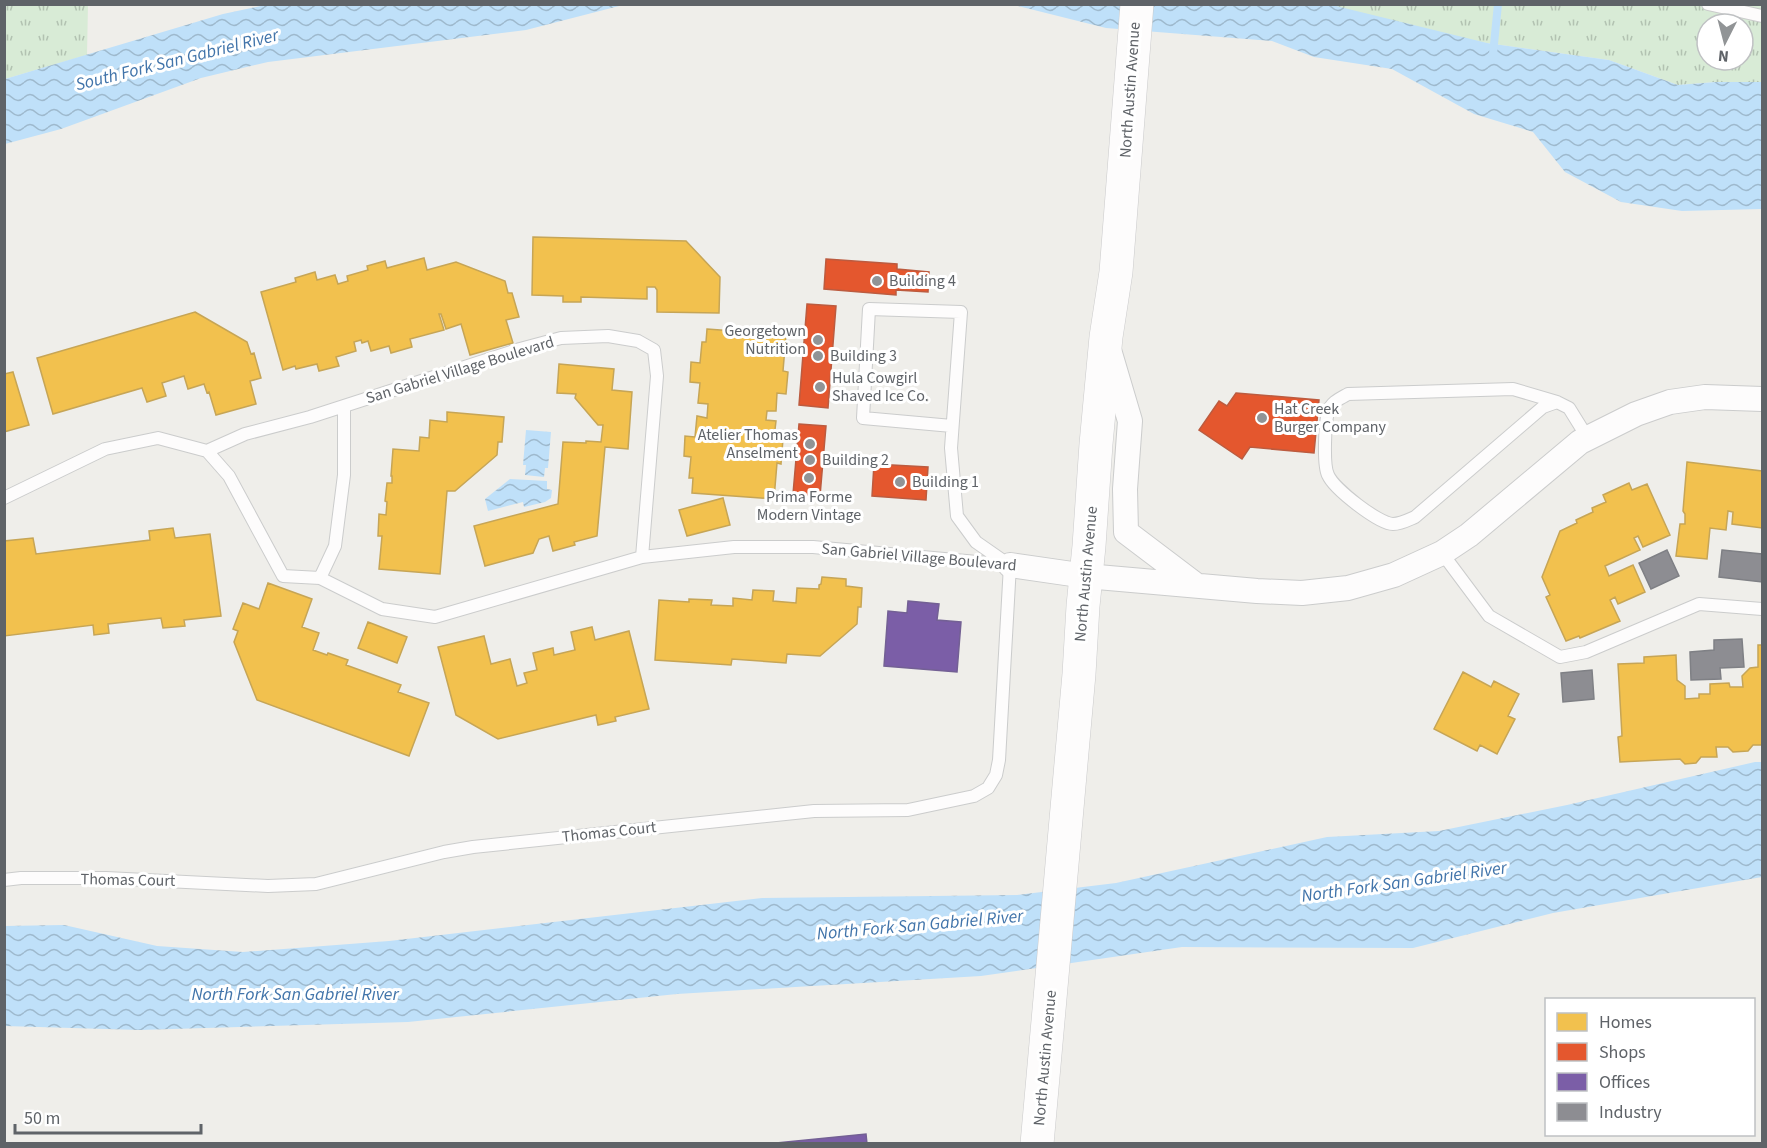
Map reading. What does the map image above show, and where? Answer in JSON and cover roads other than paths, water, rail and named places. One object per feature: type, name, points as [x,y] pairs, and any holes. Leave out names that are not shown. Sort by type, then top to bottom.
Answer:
[{"type":"main road","name":"North Austin Avenue","points":[[1037,1143],[1079,674],[1106,337],[1116,272],[1137,4]]},
{"type":"street","points":[[1106,337],[1131,421],[1125,489],[1126,532],[1196,585]]},
{"type":"street","name":"San Gabriel Village Boulevard","points":[[1010,566],[1086,576],[1302,593],[1348,588],[1394,575],[1442,553],[1469,535],[1580,442],[1636,414],[1670,402],[1704,397],[1762,399]]},
{"type":"lane","points":[[1708,4],[1762,16]]},
{"type":"lane","points":[[952,426],[863,418],[869,309],[961,312],[951,448],[957,516],[976,542],[1010,566]]},
{"type":"lane","name":"San Gabriel Village Boulevard","points":[[642,557],[657,376],[654,350],[638,341],[608,336],[561,338],[520,349],[310,417],[245,434],[207,451],[229,476],[283,576],[320,578],[382,609],[435,617],[642,557],[734,547],[813,547],[1010,566]]},
{"type":"lane","points":[[1557,402],[1544,407],[1415,517],[1405,522],[1392,524],[1369,514],[1334,484],[1328,475],[1324,460],[1328,411],[1335,401],[1348,394],[1513,389],[1557,402],[1569,408],[1587,437]]},
{"type":"lane","points":[[320,578],[335,546],[344,475],[344,406]]},
{"type":"lane","points":[[4,498],[105,449],[158,438],[207,451]]},
{"type":"lane","points":[[1442,553],[1489,616],[1560,657],[1586,652],[1699,604],[1762,609]]},
{"type":"lane","name":"Thomas Court","points":[[4,880],[106,878],[268,886],[316,884],[473,847],[814,811],[908,810],[974,796],[988,788],[996,775],[999,760],[1010,566]]},
{"type":"water","name":"South Fork San Gabriel River","points":[[270,4],[623,5],[526,30],[268,62],[201,78],[61,129],[5,144],[5,79],[223,14]]},
{"type":"water","points":[[1014,5],[1332,5],[1487,43],[1609,60],[1678,85],[1762,82],[1762,209],[1682,211],[1621,202],[1565,172],[1533,132],[1474,114],[1392,69],[1314,57],[1272,41],[1106,28]]},
{"type":"water","points":[[526,430],[551,432],[548,468],[545,468],[544,477],[525,475],[526,465],[523,465]]},
{"type":"water","points":[[510,479],[547,481],[547,489],[552,490],[551,498],[545,502],[524,507],[523,502],[488,511],[485,499]]},
{"type":"water","name":"North Fork San Gabriel River","points":[[1762,762],[1762,877],[1553,913],[1413,948],[1182,947],[981,976],[677,994],[408,1022],[139,1030],[5,1026],[5,926],[64,925],[157,946],[243,952],[389,941],[762,898],[1017,895],[1116,883],[1327,837],[1439,831],[1567,805]]},
{"type":"waterway","points":[[1493,54],[1498,4]]},
{"type":"place","name":"Building 4","points":[[877,281]]},
{"type":"place","name":"Georgetown Nutrition","points":[[818,340]]},
{"type":"place","name":"Building 3","points":[[818,356]]},
{"type":"place","name":"Hula Cowgirl Shaved Ice Co.","points":[[820,387]]},
{"type":"place","name":"Hat Creek Burger Company","points":[[1262,418]]},
{"type":"place","name":"Atelier Thomas Anselment","points":[[810,444]]},
{"type":"place","name":"Building 2","points":[[810,460]]},
{"type":"place","name":"Prima Forme Modern Vintage","points":[[809,478]]},
{"type":"place","name":"Building 1","points":[[900,482]]}]
